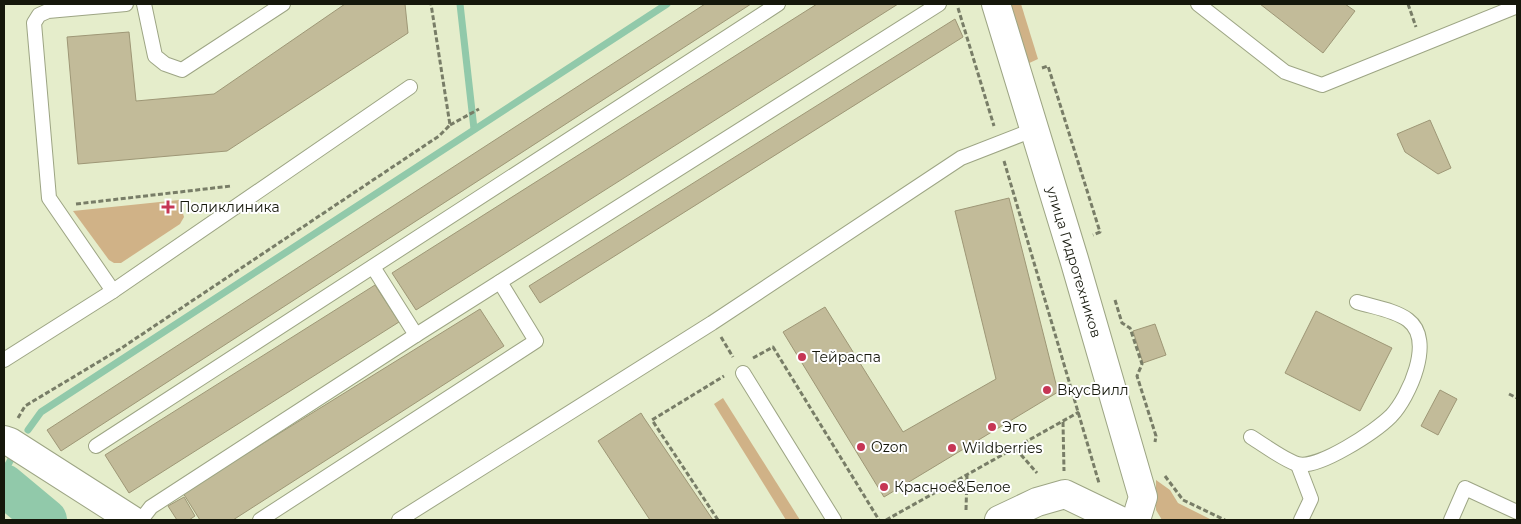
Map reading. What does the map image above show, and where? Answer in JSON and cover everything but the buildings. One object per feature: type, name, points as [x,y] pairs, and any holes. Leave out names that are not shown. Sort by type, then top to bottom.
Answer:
[{"type":"street","name":"улица Гидротехников","points":[[996,4],[1074,259],[1143,497],[1136,520]]},
{"type":"street","points":[[10,430],[10,442],[132,520]]},
{"type":"street","points":[[999,520],[1037,502],[1065,494],[1119,520]]},
{"type":"lane","points":[[113,291],[49,198],[34,23],[38,15],[48,11],[126,4]]},
{"type":"lane","points":[[144,4],[155,56],[165,64],[182,70],[284,4]]},
{"type":"lane","points":[[96,446],[778,4]]},
{"type":"lane","points":[[142,520],[152,507],[416,335],[939,4]]},
{"type":"lane","points":[[1198,4],[1284,72],[1322,85],[1515,7],[1516,4]]},
{"type":"lane","points":[[4,360],[113,291],[410,87]]},
{"type":"lane","points":[[399,520],[712,323],[961,158],[1033,130]]},
{"type":"lane","points":[[373,267],[416,335]]},
{"type":"lane","points":[[260,520],[536,342],[500,282]]},
{"type":"lane","points":[[1298,465],[1318,462],[1334,455],[1384,421],[1405,396],[1416,372],[1419,339],[1414,326],[1401,316],[1357,302]]},
{"type":"lane","points":[[741,370],[834,520]]},
{"type":"lane","points":[[1251,437],[1298,465],[1311,499],[1300,520]]},
{"type":"lane","points":[[1451,520],[1465,488],[1517,512]]},
{"type":"path","points":[[431,4],[450,125]]},
{"type":"path","points":[[957,4],[995,132]]},
{"type":"path","points":[[1408,4],[1417,29]]},
{"type":"path","points":[[1044,68],[1048,66],[1100,232],[1095,234]]},
{"type":"path","points":[[10,430],[25,406],[120,349],[439,136],[450,125],[479,110]]},
{"type":"path","points":[[1004,160],[1101,490]]},
{"type":"path","points":[[76,204],[234,186]]},
{"type":"path","points":[[1122,323],[1130,328],[1142,364]]},
{"type":"path","points":[[720,336],[741,370]]},
{"type":"path","points":[[718,520],[652,420],[741,370],[773,347],[879,520]]},
{"type":"path","points":[[1509,394],[1517,398]]},
{"type":"path","points":[[886,520],[1016,449],[1079,412]]},
{"type":"path","points":[[1063,421],[1064,478]]},
{"type":"path","points":[[1016,449],[1037,473]]},
{"type":"path","points":[[966,476],[966,510]]},
{"type":"path","points":[[1168,480],[1183,500],[1225,520]]},
{"type":"shaded area","points":[[1005,4],[1021,4],[1038,59],[1025,65]]},
{"type":"shaded area","points":[[179,200],[184,217],[180,224],[121,263],[114,263],[109,260],[73,211]]},
{"type":"shaded area","points":[[723,398],[800,520],[786,520],[714,404]]},
{"type":"shaded area","points":[[1156,480],[1170,490],[1178,503],[1212,520],[1162,520],[1156,510]]},
{"type":"waterway","points":[[460,4],[474,129]]},
{"type":"waterway","points":[[28,430],[41,412],[667,4]]},
{"type":"waterway","points":[[4,472],[15,452]]},
{"type":"waterway","points":[[4,485],[46,520]]},
{"type":"place","name":"Поликлиника","points":[[168,207]]},
{"type":"place","name":"Тейраспа","points":[[802,357]]},
{"type":"place","name":"ВкусВилл","points":[[1047,390]]},
{"type":"place","name":"Эго","points":[[992,427]]},
{"type":"place","name":"Ozon","points":[[861,447]]},
{"type":"place","name":"Wildberries","points":[[952,448]]},
{"type":"place","name":"Красное&Белое","points":[[884,487]]}]
